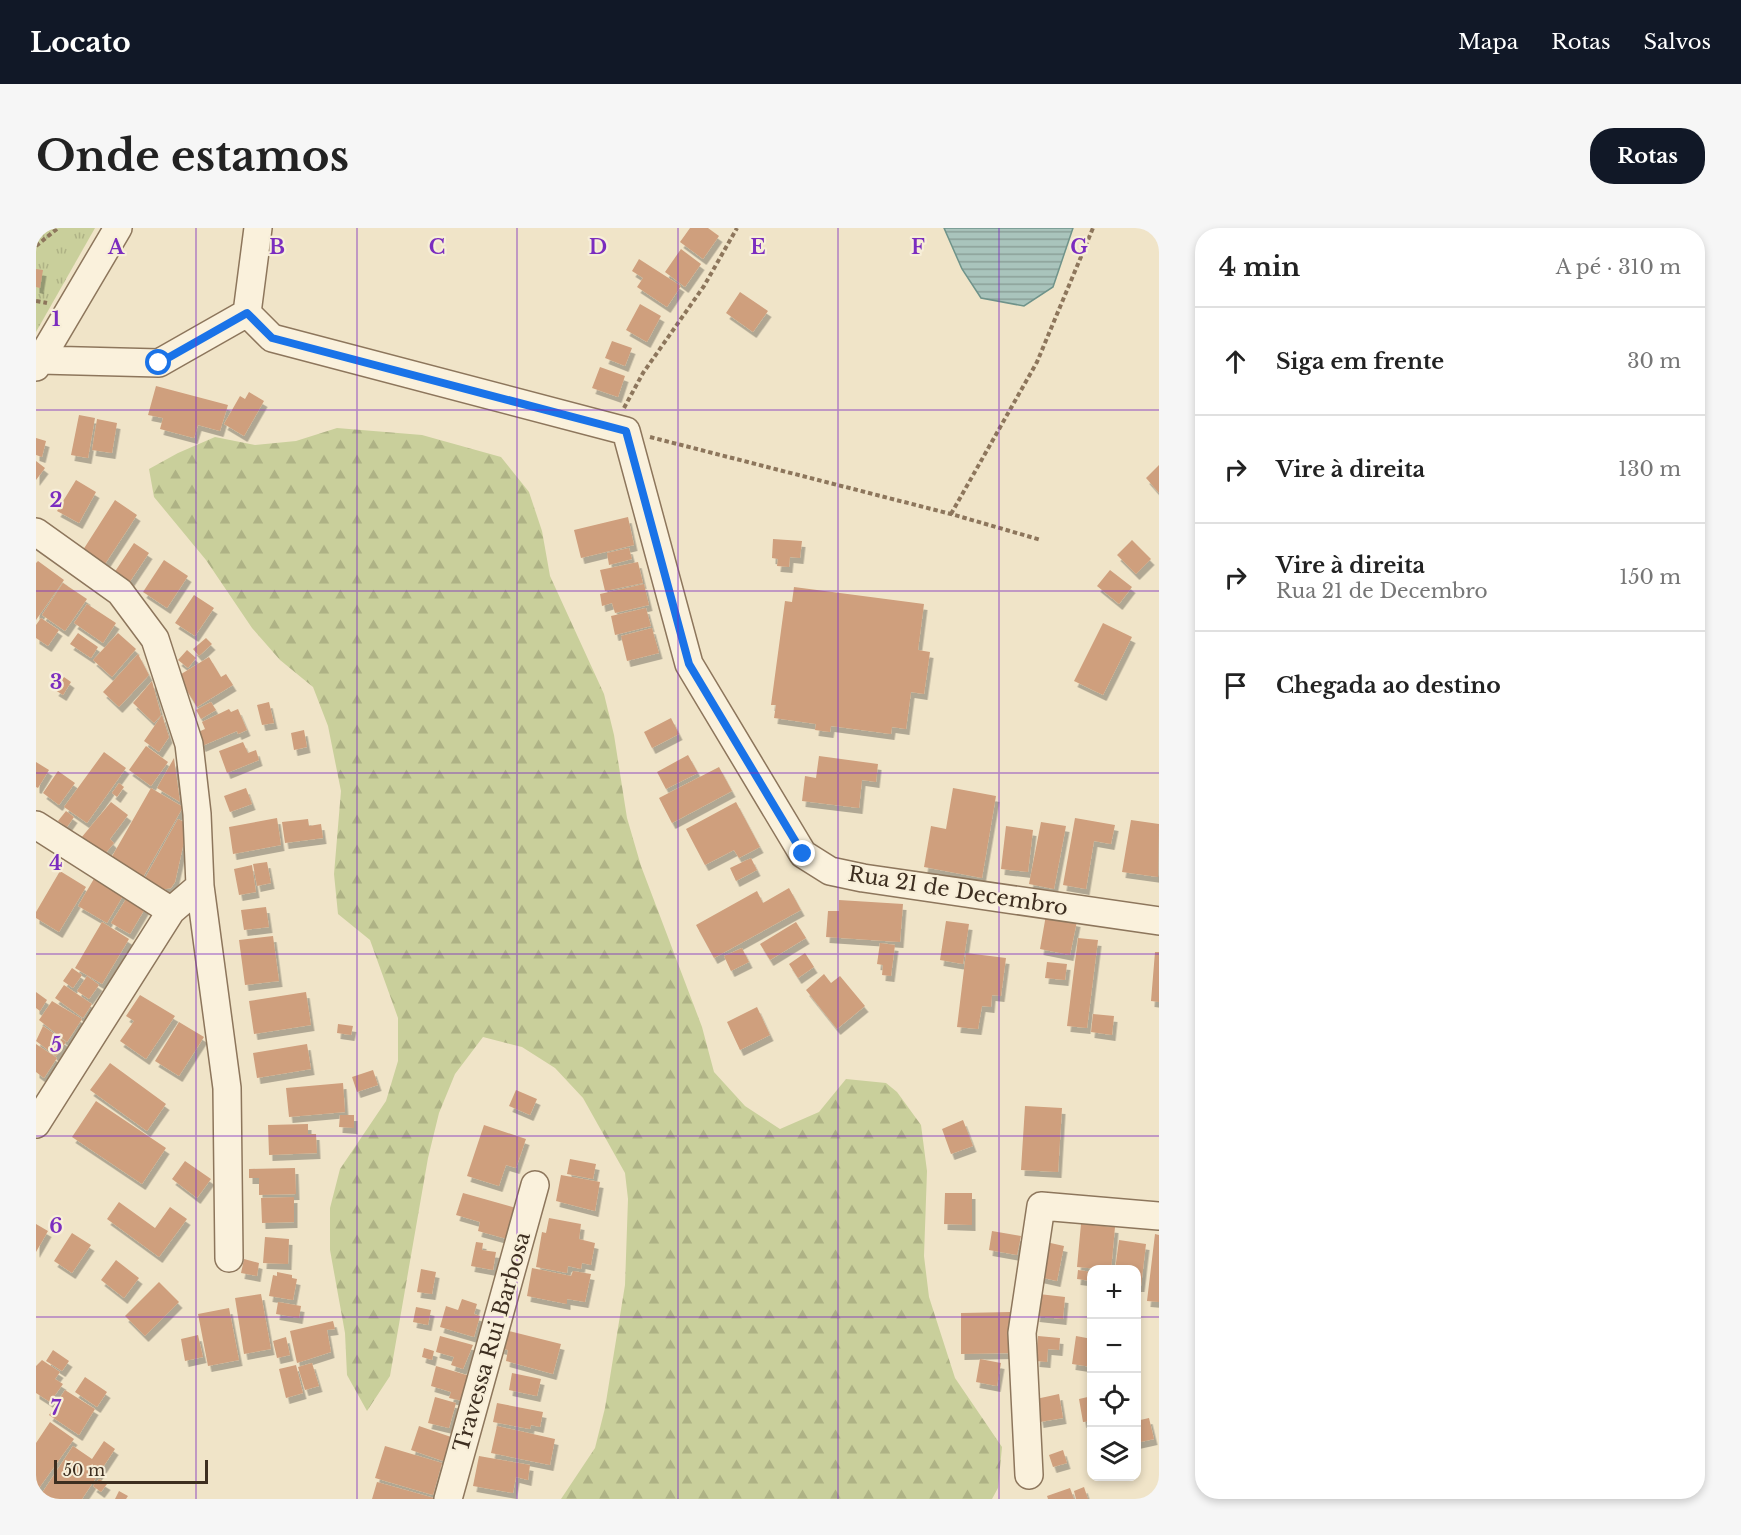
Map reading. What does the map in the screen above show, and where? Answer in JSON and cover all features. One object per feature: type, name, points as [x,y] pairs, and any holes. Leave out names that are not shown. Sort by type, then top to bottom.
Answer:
[{"type":"street","points":[[247,313],[258,228]]},
{"type":"street","points":[[38,364],[118,229]]},
{"type":"street","points":[[38,364],[159,363],[247,313]]},
{"type":"street","points":[[247,313],[272,338],[621,430]]},
{"type":"street","name":"Rua 21 de Decembro","points":[[621,430],[689,664],[803,854],[830,871],[863,878],[1159,921]]},
{"type":"street","points":[[36,532],[120,592],[155,639],[189,744],[197,814],[200,886],[227,1088],[229,1258]]},
{"type":"street","points":[[36,825],[171,910]]},
{"type":"street","points":[[36,1124],[171,910],[200,886]]},
{"type":"street","name":"Travessa Rui Barbosa","points":[[448,1499],[536,1185]]},
{"type":"street","points":[[1029,1475],[1022,1333],[1041,1206],[1159,1216]]},
{"type":"path","points":[[36,246],[58,228]]},
{"type":"path","points":[[737,228],[704,286],[628,399],[621,430],[951,514],[1041,540]]},
{"type":"path","points":[[951,514],[1037,362],[1093,228]]},
{"type":"green space","points":[[36,228],[95,228],[36,332]]},
{"type":"green space","points":[[337,428],[422,435],[501,457],[529,492],[542,531],[550,576],[604,694],[614,735],[627,818],[641,866],[702,1027],[714,1072],[745,1106],[780,1129],[819,1112],[846,1079],[886,1083],[897,1092],[921,1125],[927,1171],[924,1256],[929,1297],[955,1378],[1002,1447],[998,1488],[992,1499],[561,1499],[595,1448],[605,1408],[625,1285],[628,1199],[625,1173],[583,1098],[555,1068],[522,1047],[483,1037],[455,1074],[439,1113],[428,1158],[390,1376],[367,1411],[347,1375],[345,1333],[330,1250],[330,1208],[340,1169],[386,1101],[398,1061],[398,1018],[370,940],[338,914],[334,874],[341,791],[328,726],[313,687],[280,660],[252,628],[206,560],[154,497],[149,469],[215,437],[255,445],[296,441]]},
{"type":"water","points":[[944,228],[1073,228],[1053,287],[1024,306],[981,298],[962,269]]},
{"type":"building","points":[[690,228],[708,228],[719,236],[703,259],[680,242]]},
{"type":"building","points":[[681,249],[701,264],[685,287],[665,272]]},
{"type":"building","points":[[639,259],[681,286],[667,307],[637,287],[643,278],[632,271]]},
{"type":"building","points":[[36,269],[43,270],[40,288],[36,287]]},
{"type":"building","points":[[740,292],[768,311],[753,332],[726,313]]},
{"type":"building","points":[[640,304],[661,316],[647,342],[626,330]]},
{"type":"building","points":[[612,341],[632,348],[625,366],[605,358]]},
{"type":"building","points":[[600,367],[625,376],[618,397],[592,388]]},
{"type":"building","points":[[156,386],[228,405],[220,431],[198,425],[194,438],[160,429],[163,418],[148,415]]},
{"type":"building","points":[[249,392],[264,401],[244,436],[224,424],[240,396],[245,399]]},
{"type":"building","points":[[79,415],[95,418],[88,458],[71,455]]},
{"type":"building","points":[[97,419],[117,423],[112,453],[92,450]]},
{"type":"building","points":[[36,438],[46,441],[42,457],[36,455]]},
{"type":"building","points":[[36,461],[45,468],[36,480]]},
{"type":"building","points":[[1159,465],[1159,493],[1146,478]]},
{"type":"building","points":[[76,480],[96,492],[79,523],[57,511]]},
{"type":"building","points":[[115,500],[137,515],[105,564],[83,550]]},
{"type":"building","points":[[628,517],[634,545],[581,558],[574,530]]},
{"type":"building","points":[[773,539],[802,541],[800,558],[790,557],[789,567],[777,566],[778,559],[772,558]]},
{"type":"building","points":[[1132,540],[1151,559],[1136,574],[1117,555]]},
{"type":"building","points":[[134,543],[149,553],[129,583],[114,573]]},
{"type":"building","points":[[629,548],[632,559],[609,565],[607,553]]},
{"type":"building","points":[[164,560],[188,576],[167,608],[143,592]]},
{"type":"building","points":[[38,561],[64,580],[36,620],[36,563]]},
{"type":"building","points":[[638,562],[643,583],[605,591],[600,570]]},
{"type":"building","points":[[1110,570],[1132,587],[1119,604],[1097,586]]},
{"type":"building","points":[[63,583],[87,599],[65,631],[42,615]]},
{"type":"building","points":[[644,584],[649,605],[615,613],[612,603],[602,606],[600,594]]},
{"type":"building","points":[[794,587],[924,604],[918,650],[930,652],[924,694],[911,692],[906,729],[892,727],[891,734],[831,726],[830,732],[815,730],[816,724],[774,718],[776,705],[771,705],[785,601],[792,602]]},
{"type":"building","points":[[194,595],[214,608],[195,636],[175,623]]},
{"type":"building","points":[[87,604],[116,623],[103,643],[74,623]]},
{"type":"building","points":[[646,608],[651,626],[615,635],[611,616]]},
{"type":"building","points":[[41,618],[59,630],[48,646],[36,638],[36,625]]},
{"type":"building","points":[[1103,623],[1132,637],[1103,695],[1074,681]]},
{"type":"building","points":[[652,628],[659,653],[627,661],[621,636]]},
{"type":"building","points":[[78,633],[98,647],[91,658],[70,644]]},
{"type":"building","points":[[118,633],[136,649],[112,677],[93,660]]},
{"type":"building","points":[[206,638],[212,644],[199,656],[193,649]]},
{"type":"building","points":[[187,650],[196,658],[188,668],[178,660]]},
{"type":"building","points":[[138,654],[149,675],[119,707],[103,692]]},
{"type":"building","points":[[209,657],[221,677],[226,674],[233,685],[197,707],[178,676]]},
{"type":"building","points":[[64,677],[71,682],[63,695],[55,690]]},
{"type":"building","points":[[152,681],[161,715],[154,723],[133,703]]},
{"type":"building","points":[[211,702],[216,710],[201,719],[196,710]]},
{"type":"building","points":[[269,702],[274,723],[262,725],[257,705]]},
{"type":"building","points":[[229,709],[231,712],[238,709],[247,730],[238,734],[237,731],[202,746],[196,733],[205,729],[202,722]]},
{"type":"building","points":[[162,715],[169,737],[159,752],[144,741]]},
{"type":"building","points":[[671,718],[679,734],[652,748],[644,732]]},
{"type":"building","points":[[304,730],[307,747],[294,750],[291,733]]},
{"type":"building","points":[[243,742],[248,753],[256,750],[259,760],[227,773],[219,751]]},
{"type":"building","points":[[146,746],[168,762],[151,786],[129,770]]},
{"type":"building","points":[[104,752],[126,768],[87,823],[64,807]]},
{"type":"building","points":[[688,755],[698,773],[666,789],[657,772]]},
{"type":"building","points":[[819,756],[878,764],[876,782],[862,780],[859,808],[802,801],[805,776],[816,778]]},
{"type":"building","points":[[174,758],[180,802],[157,788]]},
{"type":"building","points":[[36,762],[49,770],[38,788],[36,787]]},
{"type":"building","points":[[719,767],[732,791],[672,823],[659,798]]},
{"type":"building","points":[[58,771],[75,783],[59,805],[43,793]]},
{"type":"building","points":[[119,783],[124,787],[117,797],[112,793]]},
{"type":"building","points":[[151,788],[183,807],[142,879],[110,860]]},
{"type":"building","points":[[246,788],[252,804],[230,812],[224,796]]},
{"type":"building","points":[[953,788],[996,796],[982,878],[924,867],[931,826],[946,829]]},
{"type":"building","points":[[111,802],[128,815],[110,839],[114,843],[104,855],[81,838]]},
{"type":"building","points":[[736,802],[760,847],[739,858],[734,850],[705,865],[686,829]]},
{"type":"building","points":[[66,811],[74,817],[67,827],[58,821]]},
{"type":"building","points":[[277,818],[281,845],[233,854],[229,827]]},
{"type":"building","points":[[1075,818],[1115,825],[1111,844],[1094,841],[1086,889],[1063,885]]},
{"type":"building","points":[[178,819],[188,824],[175,882],[171,888],[161,890],[144,880]]},
{"type":"building","points":[[308,819],[309,826],[321,824],[323,838],[285,843],[282,822]]},
{"type":"building","points":[[1131,820],[1159,824],[1158,877],[1122,872]]},
{"type":"building","points":[[1041,822],[1066,826],[1054,889],[1029,884]]},
{"type":"building","points":[[1006,826],[1033,830],[1028,872],[1001,869]]},
{"type":"building","points":[[751,858],[757,870],[736,881],[730,868]]},
{"type":"building","points":[[267,862],[271,883],[257,886],[253,864]]},
{"type":"building","points":[[252,865],[256,892],[239,895],[234,869]]},
{"type":"building","points":[[60,871],[86,887],[59,932],[36,918],[36,912]]},
{"type":"building","points":[[95,877],[124,894],[107,923],[78,906]]},
{"type":"building","points":[[789,888],[801,910],[714,958],[696,925],[757,891],[763,903]]},
{"type":"building","points":[[128,896],[146,907],[130,934],[111,923]]},
{"type":"building","points":[[839,900],[903,904],[900,942],[826,937],[828,911],[839,911]]},
{"type":"building","points":[[266,907],[269,927],[244,930],[241,910]]},
{"type":"building","points":[[1046,915],[1077,921],[1070,955],[1040,949]]},
{"type":"building","points":[[946,921],[969,924],[963,964],[940,960]]},
{"type":"building","points":[[102,922],[129,939],[102,984],[75,968]]},
{"type":"building","points":[[796,922],[806,938],[770,960],[760,944]]},
{"type":"building","points":[[273,936],[279,981],[245,985],[239,940]]},
{"type":"building","points":[[1078,938],[1098,940],[1087,1028],[1067,1026]]},
{"type":"building","points":[[880,943],[895,945],[891,976],[882,975],[883,965],[877,964]]},
{"type":"building","points":[[742,948],[749,962],[731,971],[724,956]]},
{"type":"building","points":[[1155,952],[1159,952],[1159,1002],[1151,1001]]},
{"type":"building","points":[[805,953],[814,967],[798,978],[789,964]]},
{"type":"building","points":[[966,953],[1006,958],[1001,996],[992,995],[991,1007],[982,1006],[978,1029],[957,1027]]},
{"type":"building","points":[[1047,962],[1067,964],[1065,980],[1045,978]]},
{"type":"building","points":[[72,968],[82,975],[73,988],[63,981]]},
{"type":"building","points":[[824,974],[831,983],[840,976],[865,1006],[837,1029],[806,990]]},
{"type":"building","points":[[87,976],[99,985],[89,999],[77,991]]},
{"type":"building","points":[[64,985],[92,1004],[83,1018],[55,998]]},
{"type":"building","points":[[36,992],[47,1000],[40,1011],[36,1008]]},
{"type":"building","points":[[306,992],[311,1025],[254,1034],[249,1001]]},
{"type":"building","points":[[140,995],[175,1016],[146,1059],[120,1041],[134,1021],[126,1016]]},
{"type":"building","points":[[52,1001],[82,1019],[67,1042],[39,1020]]},
{"type":"building","points":[[757,1007],[770,1035],[740,1050],[727,1022]]},
{"type":"building","points":[[1093,1014],[1114,1016],[1112,1035],[1091,1032]]},
{"type":"building","points":[[179,1022],[204,1037],[179,1076],[155,1061]]},
{"type":"building","points":[[338,1024],[353,1026],[351,1035],[337,1033]]},
{"type":"building","points":[[43,1026],[66,1042],[56,1056],[36,1041]]},
{"type":"building","points":[[36,1044],[57,1058],[44,1078],[36,1072]]},
{"type":"building","points":[[307,1044],[311,1069],[257,1078],[253,1053]]},
{"type":"building","points":[[110,1063],[166,1104],[147,1131],[90,1090]]},
{"type":"building","points":[[373,1070],[378,1085],[357,1092],[352,1077]]},
{"type":"building","points":[[343,1083],[345,1112],[289,1117],[286,1088]]},
{"type":"building","points":[[516,1090],[537,1099],[530,1115],[509,1106]]},
{"type":"building","points":[[96,1101],[166,1148],[142,1184],[72,1137]]},
{"type":"building","points":[[1025,1106],[1062,1108],[1058,1172],[1021,1170]]},
{"type":"building","points":[[340,1115],[354,1115],[354,1128],[339,1127]]},
{"type":"building","points":[[963,1120],[973,1146],[951,1154],[942,1129]]},
{"type":"building","points":[[308,1124],[308,1134],[316,1134],[317,1153],[269,1155],[268,1125]]},
{"type":"building","points":[[484,1125],[526,1139],[516,1168],[506,1165],[499,1186],[467,1176]]},
{"type":"building","points":[[570,1159],[596,1164],[593,1179],[567,1174]]},
{"type":"building","points":[[185,1161],[211,1179],[197,1198],[172,1179]]},
{"type":"building","points":[[295,1168],[296,1194],[259,1195],[259,1178],[249,1178],[249,1169]]},
{"type":"building","points":[[561,1175],[600,1182],[595,1211],[556,1201]]},
{"type":"building","points":[[463,1193],[516,1208],[507,1239],[478,1231],[480,1222],[456,1215]]},
{"type":"building","points":[[945,1193],[972,1193],[972,1225],[944,1224]]},
{"type":"building","points":[[294,1197],[294,1222],[262,1223],[261,1198]]},
{"type":"building","points":[[119,1202],[155,1228],[170,1207],[187,1219],[159,1257],[107,1219]]},
{"type":"building","points":[[549,1218],[581,1224],[579,1239],[595,1243],[591,1265],[582,1263],[581,1269],[568,1266],[567,1273],[536,1267],[542,1232],[546,1233]]},
{"type":"building","points":[[36,1224],[48,1231],[36,1252]]},
{"type":"building","points":[[1081,1224],[1115,1227],[1111,1265],[1077,1267]]},
{"type":"building","points":[[992,1231],[1021,1236],[1017,1255],[989,1250]]},
{"type":"building","points":[[72,1233],[91,1245],[72,1273],[54,1261]]},
{"type":"building","points":[[1155,1234],[1159,1235],[1159,1302],[1147,1301]]},
{"type":"building","points":[[265,1237],[289,1239],[288,1264],[263,1263]]},
{"type":"building","points":[[1119,1240],[1146,1244],[1141,1286],[1141,1265],[1116,1265]]},
{"type":"building","points":[[476,1242],[483,1243],[482,1250],[496,1252],[493,1270],[471,1266]]},
{"type":"building","points":[[1046,1242],[1064,1246],[1057,1281],[1039,1277]]},
{"type":"building","points":[[244,1259],[259,1263],[257,1276],[241,1273]]},
{"type":"building","points":[[116,1260],[139,1278],[124,1298],[101,1280]]},
{"type":"building","points":[[532,1268],[571,1276],[573,1271],[591,1274],[585,1302],[567,1299],[567,1304],[527,1296]]},
{"type":"building","points":[[421,1269],[436,1272],[432,1294],[417,1292]]},
{"type":"building","points":[[1078,1270],[1087,1271],[1087,1280],[1077,1279]]},
{"type":"building","points":[[277,1272],[292,1275],[292,1278],[297,1279],[293,1300],[269,1296],[273,1275],[277,1276]]},
{"type":"building","points":[[159,1282],[179,1302],[145,1336],[125,1316]]},
{"type":"building","points":[[261,1294],[271,1349],[244,1354],[235,1298]]},
{"type":"building","points":[[1039,1294],[1065,1297],[1063,1319],[1036,1316]]},
{"type":"building","points":[[462,1299],[477,1304],[474,1314],[480,1316],[474,1337],[440,1327],[446,1306],[458,1310]]},
{"type":"building","points":[[278,1302],[301,1306],[299,1318],[276,1314]]},
{"type":"building","points":[[416,1307],[431,1310],[428,1325],[413,1322]]},
{"type":"building","points":[[229,1308],[239,1360],[208,1366],[198,1314]]},
{"type":"building","points":[[1010,1312],[1011,1353],[961,1354],[961,1313]]},
{"type":"building","points":[[333,1321],[335,1329],[327,1330],[331,1352],[297,1363],[290,1331]]},
{"type":"building","points":[[505,1330],[561,1344],[553,1374],[506,1361],[508,1350],[500,1348]]},
{"type":"building","points":[[198,1335],[203,1357],[185,1361],[181,1339]]},
{"type":"building","points":[[440,1336],[473,1345],[463,1369],[451,1365],[454,1357],[436,1352]]},
{"type":"building","points":[[1038,1336],[1060,1338],[1059,1350],[1048,1349],[1047,1362],[1036,1361]]},
{"type":"building","points":[[1076,1336],[1087,1338],[1087,1366],[1072,1364]]},
{"type":"building","points":[[286,1337],[290,1355],[277,1358],[273,1341]]},
{"type":"building","points":[[424,1348],[434,1351],[432,1360],[422,1357]]},
{"type":"building","points":[[53,1350],[69,1361],[62,1371],[46,1361]]},
{"type":"building","points":[[980,1359],[1001,1363],[997,1386],[976,1382]]},
{"type":"building","points":[[42,1360],[60,1372],[55,1379],[63,1384],[50,1402],[36,1393],[36,1366]]},
{"type":"building","points":[[312,1363],[319,1386],[305,1390],[298,1367]]},
{"type":"building","points":[[296,1365],[303,1393],[286,1398],[279,1369]]},
{"type":"building","points":[[436,1366],[470,1376],[463,1401],[449,1398],[451,1392],[431,1386]]},
{"type":"building","points":[[512,1373],[541,1379],[537,1396],[509,1390]]},
{"type":"building","points":[[85,1377],[107,1392],[97,1407],[75,1392]]},
{"type":"building","points":[[65,1390],[95,1409],[79,1435],[49,1415]]},
{"type":"building","points":[[1059,1394],[1063,1418],[1040,1422],[1036,1399]]},
{"type":"building","points":[[435,1397],[456,1403],[449,1428],[428,1423]]},
{"type":"building","points":[[1087,1397],[1087,1422],[1083,1422],[1079,1399]]},
{"type":"building","points":[[497,1403],[543,1412],[540,1427],[531,1425],[530,1429],[493,1422]]},
{"type":"building","points":[[1149,1418],[1154,1439],[1141,1442],[1141,1420]]},
{"type":"building","points":[[50,1422],[74,1439],[39,1488],[36,1486],[36,1443]]},
{"type":"building","points":[[419,1426],[454,1438],[446,1462],[411,1450]]},
{"type":"building","points":[[497,1426],[555,1439],[550,1465],[491,1453]]},
{"type":"building","points":[[104,1441],[115,1449],[82,1499],[50,1499],[42,1493],[73,1446],[92,1459]]},
{"type":"building","points":[[385,1446],[442,1463],[433,1495],[375,1478]]},
{"type":"building","points":[[1063,1450],[1067,1463],[1053,1467],[1049,1455]]},
{"type":"building","points":[[479,1456],[530,1465],[528,1480],[516,1477],[513,1493],[473,1486]]},
{"type":"building","points":[[99,1479],[107,1484],[101,1492],[93,1486]]},
{"type":"building","points":[[377,1482],[434,1498],[434,1499],[372,1499]]},
{"type":"building","points":[[1084,1487],[1088,1499],[1076,1499],[1074,1491]]},
{"type":"building","points":[[1070,1488],[1074,1499],[1048,1499],[1047,1496]]},
{"type":"building","points":[[119,1491],[128,1496],[126,1499],[115,1499]]},
{"type":"route","points":[[159,363],[247,313],[272,338],[626,431],[689,664],[803,854]]}]
